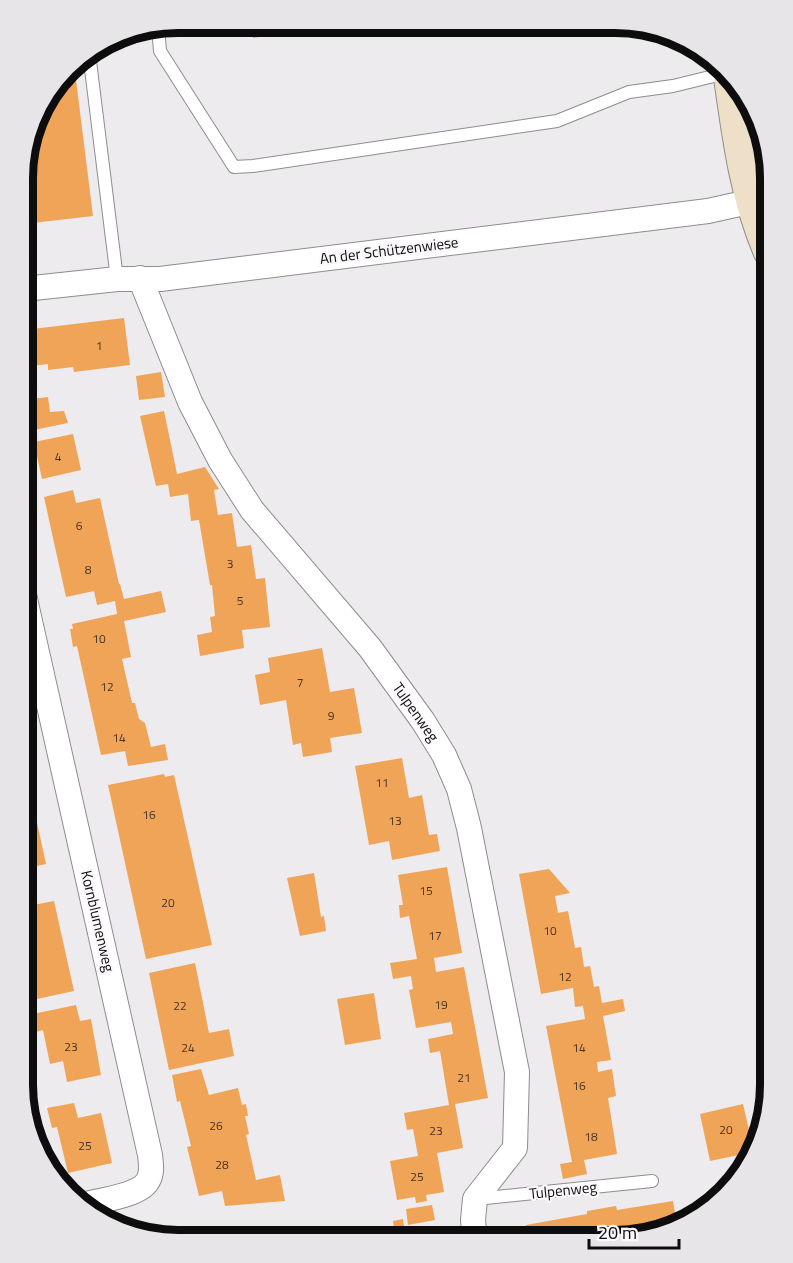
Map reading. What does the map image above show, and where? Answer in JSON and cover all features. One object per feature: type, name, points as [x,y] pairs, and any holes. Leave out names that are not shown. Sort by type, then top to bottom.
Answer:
[{"type":"main road","points":[[736,99],[742,119],[753,201],[760,222]]},
{"type":"street","name":"An der Schützenwiese","points":[[33,288],[129,278],[170,278],[696,212],[753,201]]},
{"type":"street","name":"Tulpenweg","points":[[129,278],[220,460],[252,510],[369,648],[423,721],[444,755],[459,789],[517,1072],[515,1148],[475,1199]]},
{"type":"street","name":"Kornblumenweg","points":[[33,634],[152,1171],[147,1184],[134,1192],[93,1202]]},
{"type":"street","points":[[474,1230],[475,1199]]},
{"type":"lane","points":[[159,34],[160,51],[234,167],[276,163],[557,122],[629,92],[673,86],[716,75]]},
{"type":"lane","points":[[91,63],[129,278]]},
{"type":"lane","name":"Tulpenweg","points":[[475,1199],[652,1180]]},
{"type":"building","points":[[252,33],[291,33],[253,38]]},
{"type":"building","points":[[76,76],[93,216],[33,223],[34,159],[38,141],[52,106]]},
{"type":"building","points":[[124,318],[130,365],[74,372],[73,367],[48,370],[48,364],[33,366],[33,329]]},
{"type":"building","points":[[161,372],[165,397],[139,400],[136,376]]},
{"type":"building","points":[[48,397],[50,412],[64,411],[68,423],[33,430],[33,399]]},
{"type":"building","points":[[164,411],[177,474],[205,467],[219,489],[214,490],[218,515],[232,513],[237,547],[251,545],[256,579],[265,578],[270,627],[242,630],[244,648],[200,656],[197,635],[212,632],[210,617],[215,616],[212,585],[210,585],[199,520],[191,521],[188,494],[170,497],[168,484],[156,486],[140,416]]},
{"type":"building","points":[[73,434],[81,470],[42,479],[34,442]]},
{"type":"building","points":[[73,490],[76,503],[100,498],[124,599],[161,591],[166,612],[124,621],[131,657],[122,659],[132,703],[135,703],[139,719],[145,723],[151,747],[165,744],[168,760],[128,766],[125,751],[101,755],[77,646],[73,647],[70,629],[73,629],[72,624],[117,614],[115,601],[97,605],[94,591],[66,597],[44,497]]},
{"type":"building","points":[[322,648],[330,692],[354,688],[362,733],[330,738],[332,752],[303,757],[301,743],[293,745],[286,700],[260,705],[255,675],[270,672],[268,658]]},
{"type":"building","points":[[402,758],[409,798],[422,795],[429,835],[437,834],[440,851],[392,860],[389,841],[369,845],[355,766]]},
{"type":"building","points":[[164,774],[165,777],[174,775],[212,945],[146,959],[108,785]]},
{"type":"building","points":[[33,804],[46,864],[33,867]]},
{"type":"building","points":[[447,867],[462,953],[434,958],[436,972],[464,967],[488,1098],[455,1104],[463,1148],[437,1153],[444,1192],[426,1195],[427,1201],[416,1203],[415,1197],[397,1200],[390,1161],[418,1156],[413,1129],[407,1130],[404,1113],[449,1105],[440,1051],[430,1053],[428,1039],[453,1034],[451,1022],[416,1028],[409,990],[413,989],[411,976],[393,979],[390,963],[417,959],[409,916],[400,918],[399,905],[403,905],[398,875]]},
{"type":"building","points":[[549,869],[570,893],[555,896],[558,913],[568,911],[575,948],[581,947],[584,967],[590,966],[594,987],[599,986],[602,1003],[623,999],[625,1011],[603,1016],[611,1060],[597,1062],[598,1072],[612,1069],[616,1096],[608,1098],[617,1154],[584,1160],[587,1174],[563,1179],[560,1164],[572,1162],[546,1026],[585,1019],[583,1006],[575,1007],[573,988],[541,994],[519,874]]},
{"type":"building","points":[[314,873],[321,917],[324,916],[326,931],[300,936],[287,878]]},
{"type":"building","points":[[54,901],[74,991],[33,1000],[33,905]]},
{"type":"building","points":[[195,963],[209,1033],[229,1029],[234,1056],[169,1070],[149,973]]},
{"type":"building","points":[[374,993],[381,1039],[345,1045],[337,999]]},
{"type":"building","points":[[76,1005],[80,1021],[91,1019],[101,1075],[67,1082],[63,1061],[50,1064],[43,1030],[36,1032],[33,1014]]},
{"type":"building","points":[[201,1069],[209,1095],[238,1088],[242,1105],[246,1104],[248,1116],[245,1116],[249,1134],[246,1135],[256,1180],[280,1175],[285,1201],[225,1206],[222,1191],[199,1196],[187,1147],[191,1146],[180,1101],[177,1102],[172,1075]]},
{"type":"building","points":[[74,1103],[78,1118],[101,1113],[112,1163],[68,1173],[57,1127],[52,1128],[47,1108]]},
{"type":"building","points":[[743,1104],[750,1135],[742,1154],[710,1161],[700,1114]]},
{"type":"building","points":[[673,1201],[675,1216],[634,1229],[527,1230],[526,1225],[587,1214],[587,1211],[616,1206],[617,1210]]},
{"type":"building","points":[[432,1205],[435,1220],[408,1225],[406,1209]]},
{"type":"building","points":[[403,1219],[404,1226],[394,1228],[393,1221]]}]
